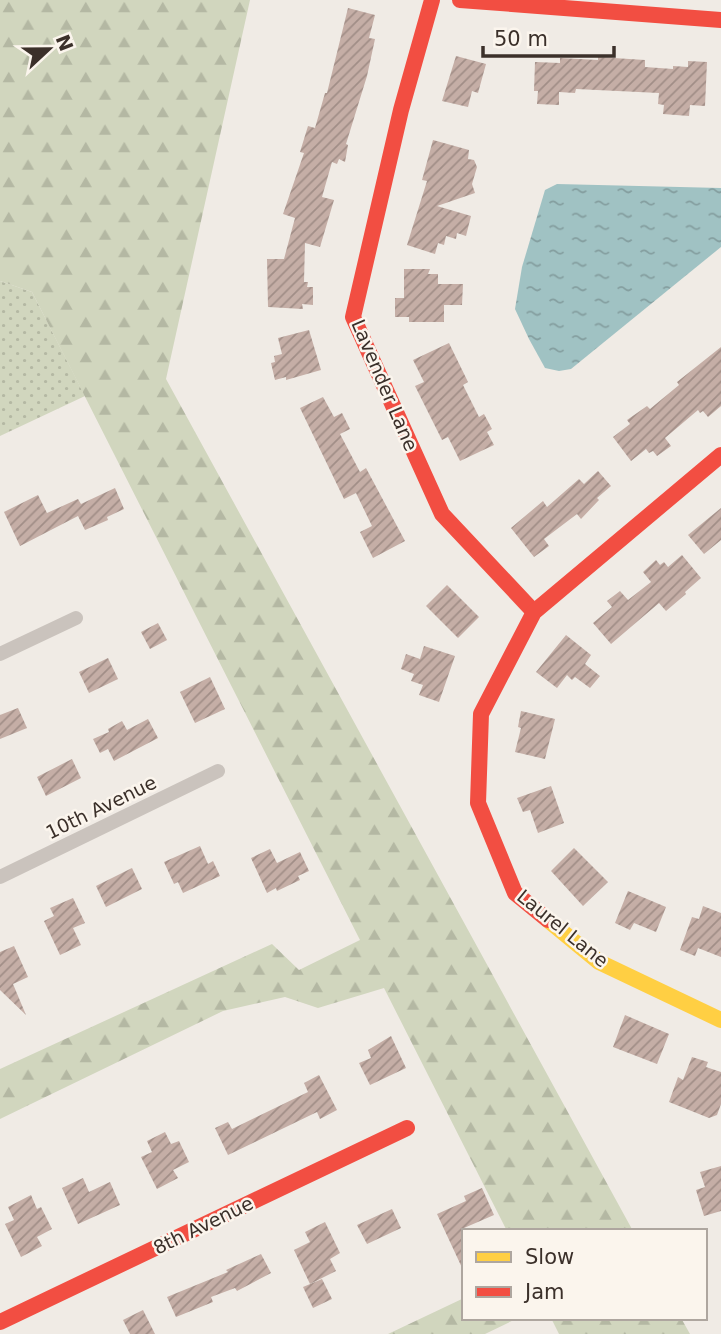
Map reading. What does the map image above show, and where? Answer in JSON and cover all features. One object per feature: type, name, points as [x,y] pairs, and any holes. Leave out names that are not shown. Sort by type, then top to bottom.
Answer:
[{"type":"street","name":"Lavender Lane","points":[[432,0],[401,110],[353,317],[442,514],[534,612]]},
{"type":"street","points":[[460,0],[721,20]]},
{"type":"street","name":"Laurel Lane","points":[[721,455],[534,612],[481,714],[478,803],[515,893],[599,962],[721,1020]]},
{"type":"street","points":[[0,654],[76,618]]},
{"type":"street","name":"10th Avenue","points":[[0,877],[218,771]]},
{"type":"street","name":"8th Avenue","points":[[0,1322],[407,1128]]},
{"type":"green space","points":[[0,0],[250,0],[166,379],[632,1229],[506,1229],[384,988],[318,1008],[285,997],[223,1011],[0,1119],[0,1069],[272,944],[299,970],[360,940],[32,292],[0,281]]},
{"type":"green space","points":[[0,281],[32,292],[85,396],[0,436]]},
{"type":"green space","points":[[462,1299],[462,1320],[514,1320],[485,1334],[388,1334]]},
{"type":"green space","points":[[552,1320],[682,1320],[690,1334],[559,1334]]},
{"type":"water","points":[[557,184],[721,188],[721,247],[571,369],[559,371],[545,368],[515,309],[522,267],[545,190]]},
{"type":"building","points":[[348,8],[375,15],[369,38],[375,39],[367,76],[346,144],[345,162],[339,159],[337,164],[332,162],[322,197],[334,200],[320,247],[305,243],[304,282],[308,282],[307,287],[313,287],[313,305],[302,304],[303,309],[268,307],[267,259],[284,259],[295,218],[283,214],[304,153],[300,152],[308,126],[315,128],[327,93]]},
{"type":"building","points":[[456,56],[486,64],[478,93],[472,91],[468,107],[442,101]]},
{"type":"building","points":[[598,57],[645,60],[645,67],[673,69],[673,66],[688,67],[688,61],[707,62],[705,106],[690,105],[689,116],[663,114],[664,105],[658,104],[659,93],[576,89],[575,93],[559,92],[559,105],[537,104],[538,91],[534,91],[535,62],[560,63],[560,58],[598,60]]},
{"type":"building","points":[[433,140],[469,150],[468,159],[474,160],[477,167],[472,184],[475,193],[437,206],[471,216],[466,236],[457,233],[456,239],[446,236],[444,245],[438,243],[435,254],[407,245],[427,181],[422,180]]},
{"type":"building","points":[[404,269],[430,269],[428,274],[438,274],[438,284],[463,284],[462,305],[444,305],[444,322],[409,322],[409,317],[395,317],[395,298],[404,298]]},
{"type":"building","points":[[309,330],[321,370],[286,380],[286,377],[275,380],[271,363],[275,362],[274,356],[282,354],[278,338]]},
{"type":"building","points":[[449,343],[468,382],[463,385],[479,417],[484,414],[492,429],[487,432],[494,445],[460,461],[448,437],[442,440],[415,386],[424,382],[413,360]]},
{"type":"building","points":[[721,347],[721,406],[708,417],[698,410],[665,438],[671,446],[657,456],[646,449],[631,461],[613,437],[630,424],[627,420],[647,406],[650,409],[679,385],[677,382]]},
{"type":"building","points":[[323,397],[334,417],[342,413],[350,429],[340,434],[360,472],[366,468],[405,541],[373,558],[360,532],[372,526],[356,493],[344,499],[300,408]]},
{"type":"building","points":[[598,471],[611,486],[597,498],[599,500],[581,519],[577,514],[544,539],[549,546],[534,557],[511,528],[543,501],[547,507],[579,479],[584,484]]},
{"type":"building","points":[[115,488],[124,509],[107,517],[108,520],[85,530],[78,516],[20,546],[4,512],[38,495],[47,513],[78,499],[81,504]]},
{"type":"building","points":[[721,508],[721,540],[704,554],[688,535]]},
{"type":"building","points":[[682,555],[701,578],[666,611],[659,603],[611,644],[593,623],[612,607],[607,601],[620,591],[628,600],[651,582],[643,572],[656,560],[660,565],[664,562],[668,567]]},
{"type":"building","points":[[447,585],[479,617],[458,638],[426,606]]},
{"type":"building","points":[[158,623],[167,640],[150,649],[141,632]]},
{"type":"building","points":[[566,635],[591,655],[585,664],[600,676],[590,688],[575,677],[572,680],[567,675],[557,688],[536,672]]},
{"type":"building","points":[[424,646],[455,656],[439,702],[419,695],[423,685],[411,681],[414,674],[401,669],[406,654],[420,659]]},
{"type":"building","points":[[108,658],[118,679],[89,693],[79,672]]},
{"type":"building","points":[[210,677],[225,709],[195,723],[180,692]]},
{"type":"building","points":[[18,708],[27,728],[0,739],[0,715]]},
{"type":"building","points":[[521,711],[555,719],[545,759],[515,752],[521,728],[518,727]]},
{"type":"building","points":[[148,719],[158,738],[114,761],[108,749],[100,753],[93,739],[109,732],[108,729],[122,721],[127,730]]},
{"type":"building","points":[[72,759],[81,778],[46,796],[37,777]]},
{"type":"building","points":[[551,786],[564,823],[538,833],[530,810],[523,812],[517,798]]},
{"type":"building","points":[[200,846],[208,864],[213,861],[220,876],[183,893],[178,882],[174,884],[164,862]]},
{"type":"building","points":[[574,848],[608,882],[583,906],[551,871]]},
{"type":"building","points":[[270,849],[277,863],[300,852],[309,871],[298,876],[300,880],[267,893],[251,858]]},
{"type":"building","points":[[132,868],[142,889],[106,907],[96,886]]},
{"type":"building","points":[[628,891],[666,907],[656,932],[634,923],[630,930],[615,923]]},
{"type":"building","points":[[73,898],[85,923],[73,928],[81,945],[60,955],[44,921],[54,916],[50,908]]},
{"type":"building","points":[[703,906],[721,913],[721,957],[698,948],[695,956],[680,950],[692,917],[699,919]]},
{"type":"building","points":[[14,946],[28,977],[13,984],[26,1015],[0,990],[0,952]]},
{"type":"building","points":[[625,1015],[669,1034],[657,1064],[613,1047]]},
{"type":"building","points":[[391,1036],[406,1068],[370,1085],[359,1063],[371,1058],[368,1050]]},
{"type":"building","points":[[692,1057],[708,1062],[706,1067],[721,1072],[721,1104],[717,1115],[709,1118],[669,1102],[678,1077],[683,1080]]},
{"type":"building","points":[[319,1075],[337,1110],[320,1119],[317,1112],[228,1155],[215,1128],[228,1122],[232,1129],[308,1092],[304,1083]]},
{"type":"building","points":[[165,1132],[171,1144],[179,1141],[189,1162],[173,1170],[178,1178],[157,1189],[141,1157],[152,1152],[147,1141]]},
{"type":"building","points":[[721,1166],[721,1211],[704,1216],[696,1190],[705,1187],[700,1172]]},
{"type":"building","points":[[83,1178],[89,1192],[110,1182],[120,1205],[78,1224],[62,1188]]},
{"type":"building","points":[[482,1188],[494,1215],[462,1229],[462,1268],[437,1214],[466,1201],[464,1196]]},
{"type":"building","points":[[31,1195],[37,1209],[41,1207],[52,1229],[37,1237],[42,1246],[21,1257],[5,1224],[14,1220],[8,1207]]},
{"type":"building","points":[[392,1209],[401,1228],[367,1244],[357,1225]]},
{"type":"building","points":[[325,1222],[340,1253],[330,1259],[336,1271],[310,1284],[294,1250],[310,1242],[305,1232]]},
{"type":"building","points":[[261,1254],[271,1273],[237,1291],[235,1288],[211,1297],[213,1302],[176,1317],[167,1297],[228,1272],[226,1270]]},
{"type":"building","points":[[322,1279],[332,1299],[313,1308],[303,1287]]},
{"type":"building","points":[[143,1310],[155,1334],[130,1334],[123,1320]]},
{"type":"traffic: slow","points":[[548,920],[599,962],[721,1020]]},
{"type":"traffic: jam","points":[[432,0],[401,110],[353,317],[442,514],[534,612]]},
{"type":"traffic: jam","points":[[460,0],[721,20]]},
{"type":"traffic: jam","points":[[548,920],[515,893],[478,803],[481,714],[534,612],[721,455]]},
{"type":"traffic: jam","points":[[0,1322],[407,1128]]}]
